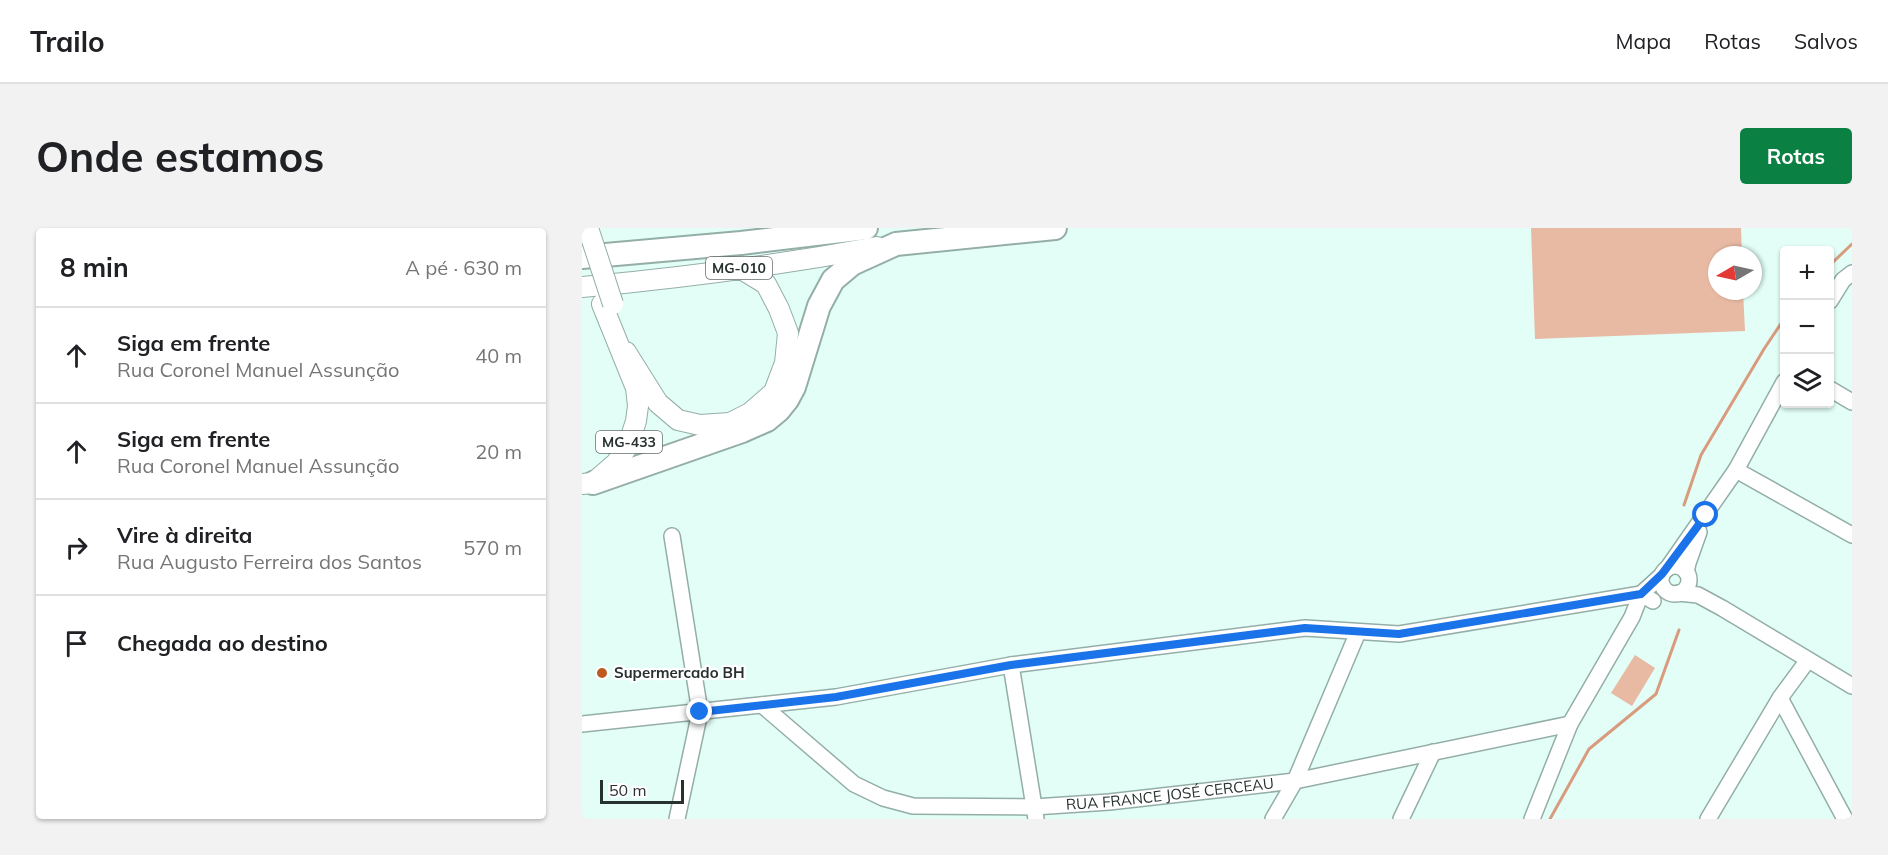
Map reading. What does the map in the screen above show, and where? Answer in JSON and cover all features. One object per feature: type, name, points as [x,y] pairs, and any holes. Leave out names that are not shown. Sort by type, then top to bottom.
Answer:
[{"type":"highway","name":"MG-010","points":[[582,256],[741,243],[866,228]]},
{"type":"highway","points":[[587,484],[742,431],[767,420],[783,405],[794,387],[819,306],[833,280],[852,264],[896,244],[1055,228]]},
{"type":"main road","name":"MG-433","points":[[588,228],[608,304],[636,388]]},
{"type":"main road","name":"MG-433","points":[[582,244],[626,352],[636,388],[638,406],[628,446],[616,463],[587,484]]},
{"type":"main road","name":"MG-010","points":[[582,287],[812,259],[896,244]]},
{"type":"main road","points":[[626,352],[658,403],[678,420],[700,425],[730,423],[750,413],[774,392],[785,363],[788,333],[766,284],[743,270],[721,270]]},
{"type":"street","points":[[1834,294],[1843,280],[1852,273]]},
{"type":"street","points":[[1532,819],[1570,724],[1621,636],[1736,470],[1780,391]]},
{"type":"street","points":[[1834,391],[1852,402]]},
{"type":"street","points":[[1736,470],[1852,535]]},
{"type":"street","points":[[582,724],[836,697],[1011,665],[1305,628],[1399,634],[1675,593],[1683,591],[1688,584],[1688,563],[1706,515]]},
{"type":"street","points":[[672,536],[700,712],[677,819]]},
{"type":"street","points":[[1664,572],[1678,566],[1687,573],[1698,588],[1722,608]]},
{"type":"street","points":[[1664,572],[1663,586],[1675,593],[1698,595],[1852,686]]},
{"type":"street","points":[[1274,819],[1295,781],[1359,632]]},
{"type":"street","points":[[1708,819],[1780,698],[1808,660]]},
{"type":"street","points":[[1011,665],[1035,813]]},
{"type":"street","points":[[1780,698],[1845,819]]},
{"type":"street","name":"RUA FRANCE JOSÉ CERCEAU","points":[[762,705],[854,784],[883,798],[913,806],[1035,813],[1108,802],[1295,781],[1570,724]]},
{"type":"street","points":[[1401,819],[1433,752]]},
{"type":"shaded area","points":[[1531,228],[1741,228],[1742,246],[1708,246],[1708,300],[1743,300],[1745,331],[1535,339]]},
{"type":"shaded area","points":[[1635,655],[1655,668],[1632,706],[1611,693]]},
{"type":"waterway","points":[[1834,261],[1852,244]]},
{"type":"waterway","points":[[1684,505],[1701,455],[1780,325]]},
{"type":"waterway","points":[[1550,819],[1589,749],[1656,694],[1679,630]]},
{"type":"place","name":"Supermercado BH","points":[[602,673]]},
{"type":"route","points":[[700,712],[836,697],[1011,665],[1305,628],[1399,634],[1641,594],[1667,568],[1706,515]]}]
